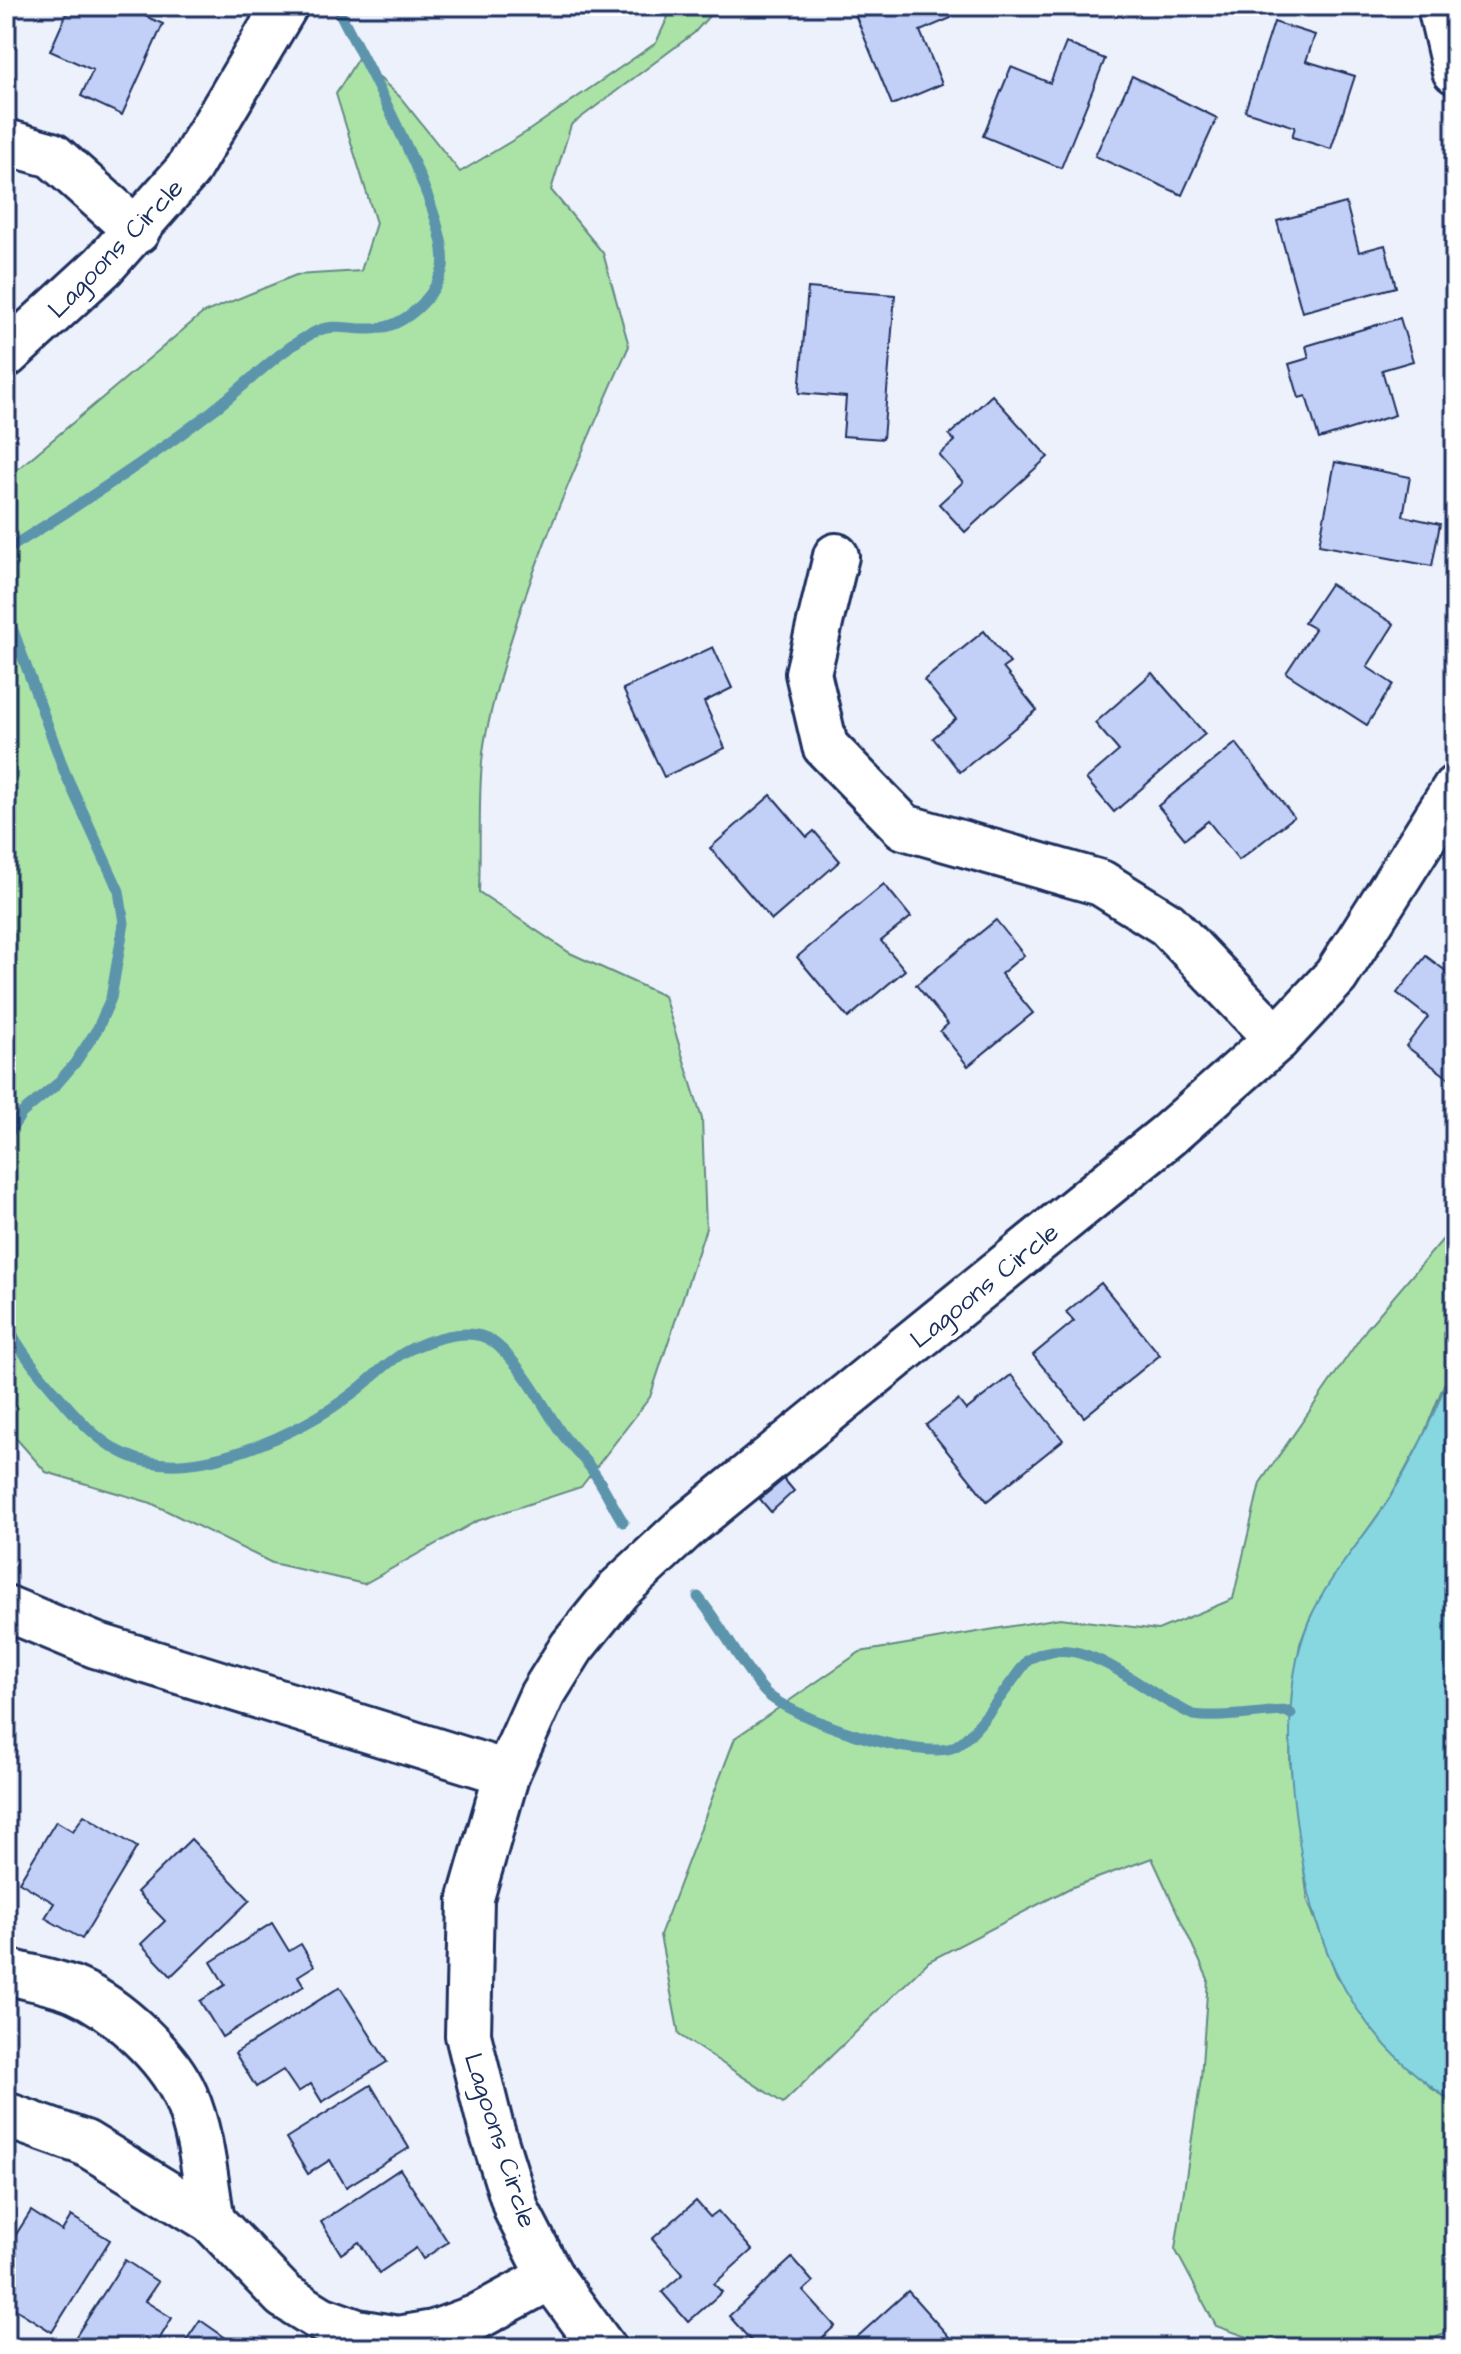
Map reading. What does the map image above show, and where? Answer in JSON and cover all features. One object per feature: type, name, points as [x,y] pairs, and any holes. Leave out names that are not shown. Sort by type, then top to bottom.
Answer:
[{"type":"street","name":"Lagoons Circle","points":[[6,355],[61,307],[137,231],[187,171],[285,6]]},
{"type":"street","points":[[1440,6],[1455,71]]},
{"type":"street","points":[[6,142],[52,155],[137,231]]},
{"type":"street","points":[[836,556],[808,673],[825,746],[904,827],[1101,883],[1167,924],[1277,1039]]},
{"type":"street","name":"Lagoons Circle","points":[[603,2348],[551,2277],[517,2211],[491,2128],[468,2035],[471,1898],[507,1773],[542,1695],[572,1647],[619,1589],[688,1525],[1156,1145],[1277,1039],[1336,976],[1455,788]]},
{"type":"street","points":[[6,1608],[95,1645],[507,1773]]},
{"type":"street","points":[[6,1971],[77,1991],[126,2021],[161,2060],[185,2094],[201,2150],[212,2221]]},
{"type":"street","points":[[6,2115],[85,2143],[212,2221],[284,2296],[321,2319],[357,2332],[400,2343],[434,2333],[481,2333],[551,2277]]},
{"type":"green space","points":[[673,6],[718,6],[694,33],[571,125],[551,190],[603,253],[629,346],[547,536],[498,683],[481,770],[479,892],[570,953],[664,996],[702,1119],[706,1228],[650,1397],[581,1487],[477,1521],[364,1584],[272,1563],[151,1503],[46,1472],[6,1427],[6,990],[11,983],[6,941],[6,479],[203,313],[296,275],[361,271],[376,223],[336,94],[358,58],[400,97],[460,172],[525,133],[656,43]]},
{"type":"green space","points":[[1455,1225],[1455,1357],[1422,1439],[1390,1498],[1329,1584],[1310,1618],[1300,1644],[1292,1691],[1290,1762],[1308,1901],[1337,1976],[1431,2088],[1455,2103],[1455,2329],[1413,2348],[1279,2348],[1216,2326],[1175,2249],[1201,2079],[1208,1979],[1152,1858],[1070,1888],[929,1961],[783,2103],[679,2035],[660,1935],[735,1738],[860,1652],[1060,1618],[1158,1630],[1233,1599],[1260,1483],[1367,1328]]},
{"type":"water","points":[[1455,1357],[1455,2103],[1415,2074],[1382,2042],[1356,2007],[1335,1970],[1319,1930],[1299,1842],[1290,1728],[1293,1684],[1309,1621],[1326,1589],[1389,1499],[1408,1466],[1434,1412]]},
{"type":"building","points":[[70,6],[123,6],[163,24],[122,115],[81,96],[93,70],[50,51]]},
{"type":"building","points":[[473,6],[549,6],[549,7],[473,12]]},
{"type":"building","points":[[946,6],[951,18],[920,31],[942,84],[892,105],[852,7]]},
{"type":"building","points":[[1274,22],[1315,35],[1306,61],[1355,76],[1331,149],[1292,137],[1295,127],[1245,111]]},
{"type":"building","points":[[1066,43],[1105,59],[1061,168],[983,136],[1011,67],[1050,83]]},
{"type":"building","points":[[1132,76],[1217,118],[1182,195],[1095,156]]},
{"type":"building","points":[[1346,203],[1359,252],[1385,245],[1396,287],[1302,312],[1277,221]]},
{"type":"building","points":[[808,288],[895,295],[883,439],[843,436],[846,397],[799,393]]},
{"type":"building","points":[[1400,318],[1413,361],[1382,370],[1395,415],[1319,439],[1306,396],[1299,398],[1289,364],[1309,358],[1306,346]]},
{"type":"building","points":[[992,395],[1048,457],[965,532],[939,504],[963,482],[939,455],[955,441],[949,435]]},
{"type":"building","points":[[1335,462],[1410,477],[1403,516],[1440,524],[1432,566],[1319,545]]},
{"type":"building","points":[[1330,584],[1394,624],[1367,667],[1393,684],[1367,725],[1286,673],[1315,629],[1304,623]]},
{"type":"building","points":[[984,631],[1010,663],[1003,668],[1037,710],[960,772],[933,738],[956,719],[924,680]]},
{"type":"building","points":[[713,647],[732,688],[704,702],[725,748],[664,777],[623,689]]},
{"type":"building","points":[[1152,673],[1205,734],[1114,812],[1086,779],[1119,751],[1095,723]]},
{"type":"building","points":[[1236,743],[1294,817],[1239,860],[1208,821],[1185,839],[1158,806]]},
{"type":"building","points":[[771,795],[807,837],[814,831],[840,861],[772,920],[710,848]]},
{"type":"building","points":[[884,884],[911,917],[881,941],[905,970],[848,1018],[797,957]]},
{"type":"building","points":[[996,920],[1024,955],[1001,974],[1033,1013],[968,1066],[940,1031],[948,1024],[916,985]]},
{"type":"building","points":[[1426,956],[1455,978],[1455,1083],[1406,1046],[1428,1017],[1397,993]]},
{"type":"building","points":[[1101,1283],[1160,1355],[1084,1417],[1033,1355],[1074,1321],[1066,1312]]},
{"type":"building","points":[[1011,1375],[1063,1440],[987,1501],[926,1425],[958,1400],[966,1410]]},
{"type":"building","points":[[784,1479],[794,1491],[771,1512],[760,1499]]},
{"type":"building","points":[[84,1815],[137,1847],[82,1939],[45,1918],[54,1903],[19,1882],[56,1821],[73,1831]]},
{"type":"building","points":[[191,1839],[250,1900],[171,1976],[141,1944],[165,1921],[137,1892]]},
{"type":"building","points":[[272,1923],[289,1951],[301,1944],[314,1966],[298,1976],[304,1986],[222,2037],[200,2001],[225,1985],[211,1962]]},
{"type":"building","points":[[340,1987],[387,2062],[322,2102],[311,2084],[298,2092],[283,2070],[256,2087],[235,2053]]},
{"type":"building","points":[[371,2085],[409,2148],[346,2187],[330,2160],[308,2174],[286,2138]]},
{"type":"building","points":[[400,2169],[448,2242],[423,2259],[416,2248],[379,2273],[359,2242],[341,2254],[321,2222]]},
{"type":"building","points":[[696,2201],[710,2217],[718,2211],[752,2250],[714,2284],[722,2292],[688,2322],[662,2292],[683,2274],[652,2239]]},
{"type":"building","points":[[31,2211],[62,2231],[71,2216],[110,2240],[52,2332],[6,2303],[6,2250]]},
{"type":"building","points":[[792,2258],[813,2282],[803,2291],[835,2326],[811,2348],[750,2348],[754,2344],[729,2316]]},
{"type":"building","points":[[125,2260],[158,2282],[145,2301],[172,2318],[154,2348],[84,2348],[73,2341]]},
{"type":"building","points":[[908,2291],[959,2348],[845,2348]]},
{"type":"building","points":[[200,2320],[233,2343],[229,2348],[181,2348]]},
{"type":"waterway","points":[[6,550],[162,448],[303,339],[329,328],[378,328],[402,320],[422,304],[437,283],[442,271],[443,250],[436,219],[387,104],[341,15]]},
{"type":"waterway","points":[[6,611],[65,773],[119,891],[124,923],[111,998],[98,1028],[75,1063],[56,1085],[22,1113],[6,1137]]},
{"type":"waterway","points":[[6,1323],[39,1373],[77,1417],[100,1438],[127,1455],[153,1463],[182,1464],[245,1450],[305,1424],[414,1347],[460,1334],[483,1336],[502,1349],[520,1370],[562,1433],[596,1476],[623,1522]]},
{"type":"waterway","points":[[698,1597],[765,1692],[800,1714],[886,1743],[937,1750],[954,1747],[982,1721],[1028,1660],[1046,1652],[1084,1654],[1194,1715],[1227,1716],[1286,1711],[1291,1714]]}]
